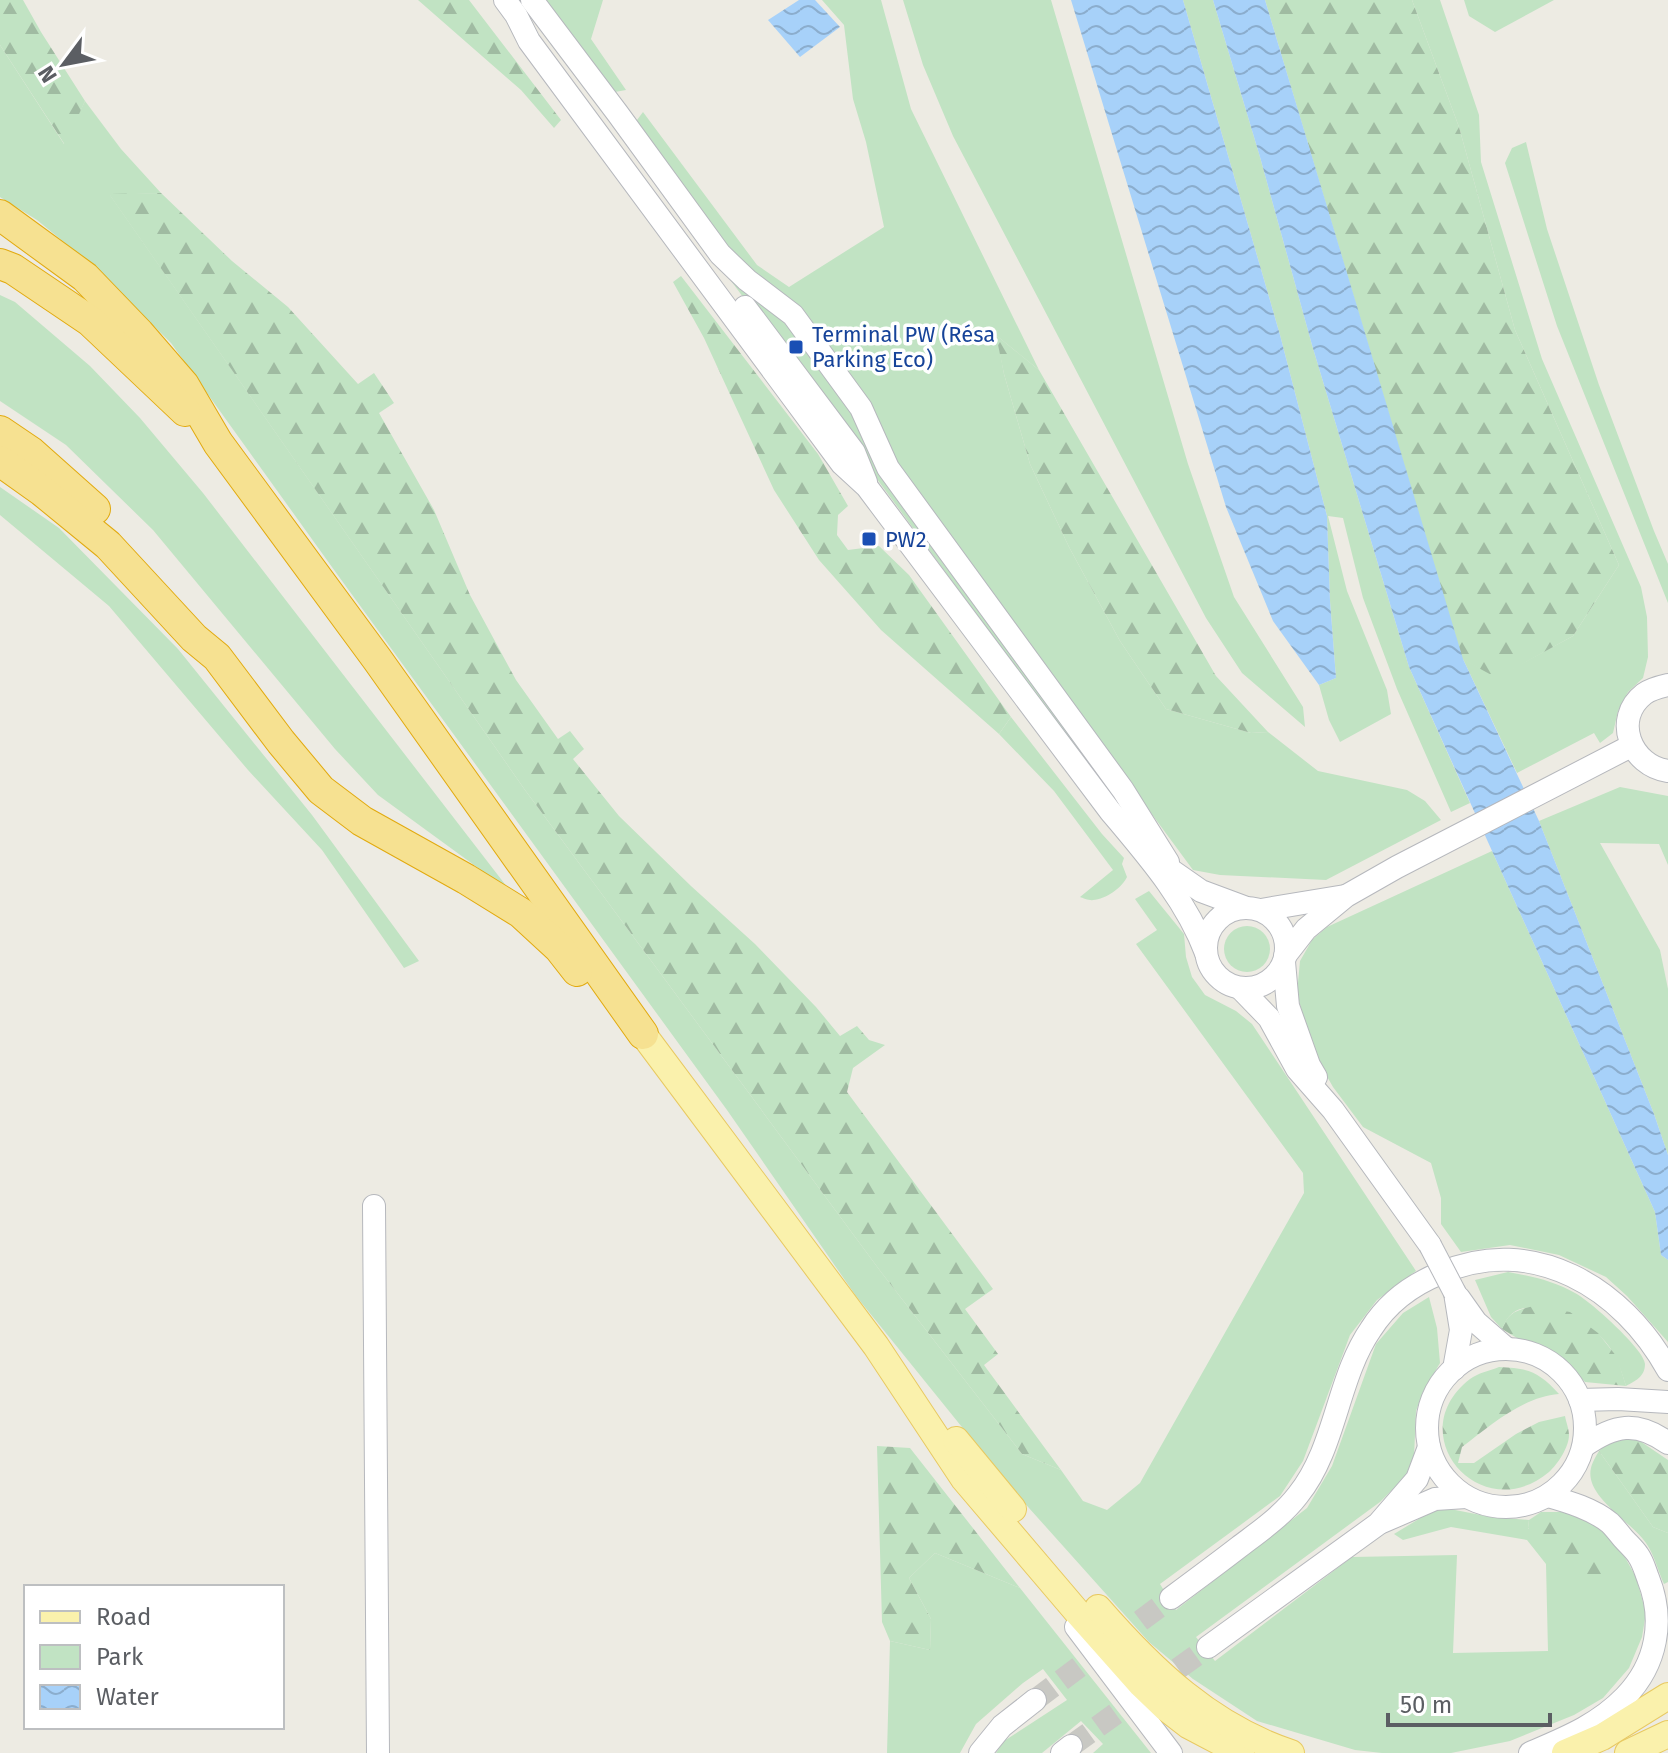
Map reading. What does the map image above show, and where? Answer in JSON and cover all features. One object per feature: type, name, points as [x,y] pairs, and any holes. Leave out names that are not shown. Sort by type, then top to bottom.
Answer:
[{"type":"highway","points":[[0,215],[85,277],[184,385],[218,443],[377,659],[643,1034]]},
{"type":"highway","points":[[0,264],[13,269],[90,321],[218,443]]},
{"type":"highway","points":[[0,431],[31,452],[127,537],[204,628],[217,657],[321,790],[362,821],[521,913],[559,948],[598,998],[643,1034]]},
{"type":"highway","points":[[0,461],[108,545],[194,638],[217,657]]},
{"type":"main road","points":[[643,1034],[876,1346],[964,1479],[1141,1684],[1188,1725],[1241,1753]]},
{"type":"main road","points":[[876,1346],[1050,1554],[1152,1666],[1230,1727],[1291,1753]]},
{"type":"main road","points":[[1565,1753],[1602,1737],[1668,1696]]},
{"type":"main road","points":[[1628,1753],[1668,1734]]},
{"type":"street","points":[[518,5],[529,41],[842,464],[867,487],[1110,811],[1142,849],[1186,910],[1209,965],[1228,984],[1254,988],[1266,983],[1277,974],[1306,929],[1346,896],[1631,746]]},
{"type":"street","points":[[518,5],[720,254],[747,280],[793,315],[861,408],[888,468],[1123,790],[1174,873]]},
{"type":"street","points":[[1668,685],[1643,695],[1634,706],[1628,733],[1638,757],[1648,765],[1668,771]]},
{"type":"street","points":[[1142,849],[1201,891],[1271,916],[1278,924],[1286,945],[1288,1006],[1309,1065],[1333,1110]]},
{"type":"street","points":[[1206,953],[1206,939],[1211,927],[1219,917],[1231,910],[1346,896]]},
{"type":"street","points":[[1240,988],[1269,1018],[1297,1069],[1333,1110],[1430,1245],[1455,1293],[1476,1322],[1507,1349]]},
{"type":"street","points":[[374,1206],[378,1753]]},
{"type":"street","points":[[1171,1598],[1276,1519],[1300,1493],[1318,1461],[1358,1348],[1384,1311],[1418,1283],[1476,1261],[1521,1260],[1550,1266],[1579,1278],[1608,1297],[1655,1347],[1668,1370]]},
{"type":"street","points":[[1454,1369],[1461,1330],[1455,1293]]},
{"type":"street","points":[[1507,1349],[1530,1353],[1551,1363],[1568,1379],[1585,1416],[1584,1446],[1576,1466],[1564,1483],[1548,1496],[1507,1508],[1486,1505],[1466,1497],[1453,1487],[1434,1461],[1427,1425],[1430,1404],[1440,1385],[1454,1369],[1488,1351],[1507,1349]]},
{"type":"street","points":[[1580,1400],[1668,1402]]},
{"type":"street","points":[[1584,1446],[1600,1435],[1630,1426],[1656,1434],[1668,1443]]},
{"type":"street","points":[[1378,1524],[1417,1479],[1429,1447]]},
{"type":"street","points":[[964,1479],[1171,1753]]},
{"type":"street","points":[[1530,1753],[1594,1723],[1626,1695],[1640,1678],[1658,1631],[1654,1591],[1640,1558],[1610,1523],[1580,1506],[1548,1496]]},
{"type":"street","points":[[1208,1647],[1378,1524],[1435,1499],[1466,1497]]},
{"type":"street","points":[[980,1753],[1002,1726],[1035,1700]]},
{"type":"green space","points":[[0,0],[23,0],[85,101],[65,145],[0,45]]},
{"type":"green space","points":[[418,0],[469,0],[561,120],[554,128],[521,90]]},
{"type":"green space","points":[[541,0],[603,0],[591,39],[626,90],[615,92]]},
{"type":"green space","points":[[822,0],[881,0],[911,109],[1039,370],[997,336],[1004,374],[1030,464],[1069,547],[1120,641],[1166,709],[1251,733],[1268,732],[1318,771],[1407,790],[1425,801],[1441,820],[1326,880],[1220,875],[1193,870],[918,497],[889,452],[870,407],[723,248],[641,133],[637,120],[643,112],[757,265],[789,287],[884,227],[866,142],[853,99],[844,25]]},
{"type":"green space","points":[[903,0],[1051,0],[1188,464],[1234,597],[1303,707],[1305,727],[1242,673],[1206,618],[953,136],[923,65]]},
{"type":"green space","points":[[1183,0],[1213,0],[1409,667],[1470,803],[1451,812],[1397,689],[1363,598],[1343,518],[1328,516],[1347,591],[1387,690],[1391,714],[1340,742],[1329,720],[1319,685],[1336,678],[1327,516],[1280,335]]},
{"type":"green space","points":[[1265,0],[1412,0],[1459,127],[1515,330],[1619,565],[1573,636],[1497,678],[1462,659]]},
{"type":"green space","points":[[1412,0],[1440,0],[1479,115],[1481,162],[1542,359],[1641,587],[1647,617],[1648,657],[1643,678],[1628,692],[1618,711],[1613,733],[1600,743],[1594,733],[1517,773],[1463,659],[1497,677],[1573,636],[1619,565],[1515,330],[1459,127]]},
{"type":"green space","points":[[1464,0],[1554,0],[1495,32],[1469,16]]},
{"type":"green space","points":[[0,45],[64,144],[85,101],[121,149],[161,193],[110,195],[525,790],[881,1272],[1022,1454],[1061,1470],[1083,1501],[1107,1510],[1140,1483],[1304,1193],[1303,1173],[1136,944],[1157,930],[1135,899],[1149,891],[1184,934],[1192,977],[1205,995],[1236,1011],[1252,1024],[1416,1271],[1377,1300],[1350,1335],[1303,1461],[1280,1496],[1160,1584],[1176,1610],[1307,1508],[1332,1466],[1376,1344],[1403,1313],[1429,1297],[1437,1328],[1440,1363],[1416,1411],[1414,1457],[1405,1477],[1380,1502],[1196,1637],[1215,1661],[1352,1557],[1457,1555],[1453,1653],[1548,1651],[1546,1564],[1527,1540],[1451,1527],[1403,1540],[1394,1534],[1432,1511],[1450,1509],[1529,1520],[1528,1529],[1571,1512],[1599,1527],[1622,1552],[1636,1577],[1646,1613],[1642,1637],[1629,1668],[1603,1698],[1574,1715],[1510,1741],[1451,1753],[1355,1750],[1257,1721],[1193,1679],[1149,1642],[1012,1489],[856,1296],[727,1110],[171,343],[92,265],[37,220],[0,197]]},
{"type":"green space","points":[[1526,142],[1547,229],[1599,385],[1668,564],[1668,603],[1557,326],[1505,163],[1512,148]]},
{"type":"green space","points":[[161,193],[232,261],[288,307],[358,384],[374,373],[394,403],[379,413],[434,510],[470,595],[516,680],[558,739],[570,731],[584,749],[573,759],[619,816],[755,944],[840,1036],[857,1026],[869,1040],[885,1045],[853,1068],[847,1092],[993,1289],[965,1309],[998,1354],[984,1365],[1061,1470],[1022,1454],[881,1272],[525,790],[109,194]]},
{"type":"green space","points":[[726,274],[786,319],[1102,772],[1114,801]]},
{"type":"green space","points":[[681,276],[818,454],[848,506],[838,515],[837,535],[848,550],[879,546],[909,575],[1011,717],[999,734],[881,630],[819,560],[774,490],[704,338],[673,282]]},
{"type":"green space","points":[[0,295],[15,302],[90,366],[140,418],[203,493],[511,892],[378,795],[335,749],[153,530],[66,445],[0,401]]},
{"type":"green space","points":[[996,335],[1039,370],[1216,676],[1268,732],[1251,733],[1166,709],[1120,641],[1069,547],[1030,464]]},
{"type":"green space","points":[[0,487],[59,528],[178,649],[312,815],[419,961],[404,968],[322,850],[248,770],[109,606],[0,515]]},
{"type":"green space","points":[[1011,717],[1124,858],[1122,864],[1127,877],[1108,895],[1092,900],[1080,897],[1113,870],[1054,791],[999,734]]},
{"type":"green space","points":[[1620,787],[1668,796],[1668,865],[1659,844],[1600,843],[1660,950],[1668,989],[1668,1155],[1539,821]]},
{"type":"green space","points":[[1492,851],[1655,1212],[1661,1255],[1668,1260],[1668,1342],[1606,1277],[1559,1255],[1510,1245],[1461,1252],[1441,1224],[1441,1198],[1431,1163],[1363,1127],[1333,1087],[1312,1050],[1297,993],[1300,961],[1312,940],[1327,927]]},
{"type":"green space","points":[[1247,926],[1264,932],[1270,949],[1264,966],[1247,972],[1230,966],[1224,949],[1230,932]]},
{"type":"green space","points":[[1508,1272],[1559,1285],[1592,1305],[1627,1337],[1643,1357],[1645,1368],[1641,1375],[1626,1386],[1613,1353],[1600,1336],[1542,1310],[1523,1308],[1515,1311],[1502,1329],[1491,1317],[1475,1280]]},
{"type":"green space","points":[[1534,1306],[1570,1312],[1598,1333],[1617,1357],[1626,1386],[1585,1382],[1544,1347],[1522,1341],[1502,1329],[1514,1313]]},
{"type":"green space","points":[[1499,1367],[1532,1373],[1559,1394],[1532,1401],[1495,1422],[1462,1447],[1458,1463],[1474,1463],[1539,1422],[1565,1416],[1569,1435],[1562,1455],[1549,1472],[1523,1487],[1498,1489],[1475,1482],[1457,1468],[1446,1448],[1443,1425],[1450,1401],[1470,1379]]},
{"type":"green space","points":[[1610,1439],[1637,1439],[1668,1460],[1668,1533],[1653,1527],[1599,1451]]},
{"type":"green space","points":[[877,1446],[910,1448],[1020,1588],[935,1553],[909,1578],[931,1619],[930,1650],[890,1641],[882,1622]]},
{"type":"green space","points":[[1599,1451],[1653,1527],[1668,1533],[1668,1582],[1664,1584],[1646,1543],[1595,1489],[1591,1468]]},
{"type":"green space","points":[[1541,1512],[1571,1512],[1611,1568],[1581,1592],[1528,1528],[1529,1520]]},
{"type":"green space","points":[[935,1553],[1020,1588],[1151,1753],[1093,1753],[1103,1744],[1081,1721],[1042,1753],[996,1753],[1004,1741],[1067,1700],[1043,1669],[976,1724],[960,1753],[887,1753],[890,1641],[930,1650],[931,1619],[909,1578]]},
{"type":"water","points":[[799,0],[815,0],[840,27],[800,57],[768,20]]},
{"type":"water","points":[[1071,0],[1183,0],[1280,335],[1327,516],[1336,678],[1319,685],[1273,621],[1226,507]]},
{"type":"water","points":[[1213,0],[1265,0],[1463,659],[1539,821],[1668,1155],[1668,1260],[1661,1255],[1655,1212],[1409,667]]},
{"type":"tunnel","points":[[1035,1700],[1171,1598]]},
{"type":"tunnel","points":[[1071,1746],[1208,1647]]},
{"type":"place","name":"Terminal PW (Résa Parking Eco)","points":[[796,347]]},
{"type":"place","name":"PW2","points":[[869,539]]}]
